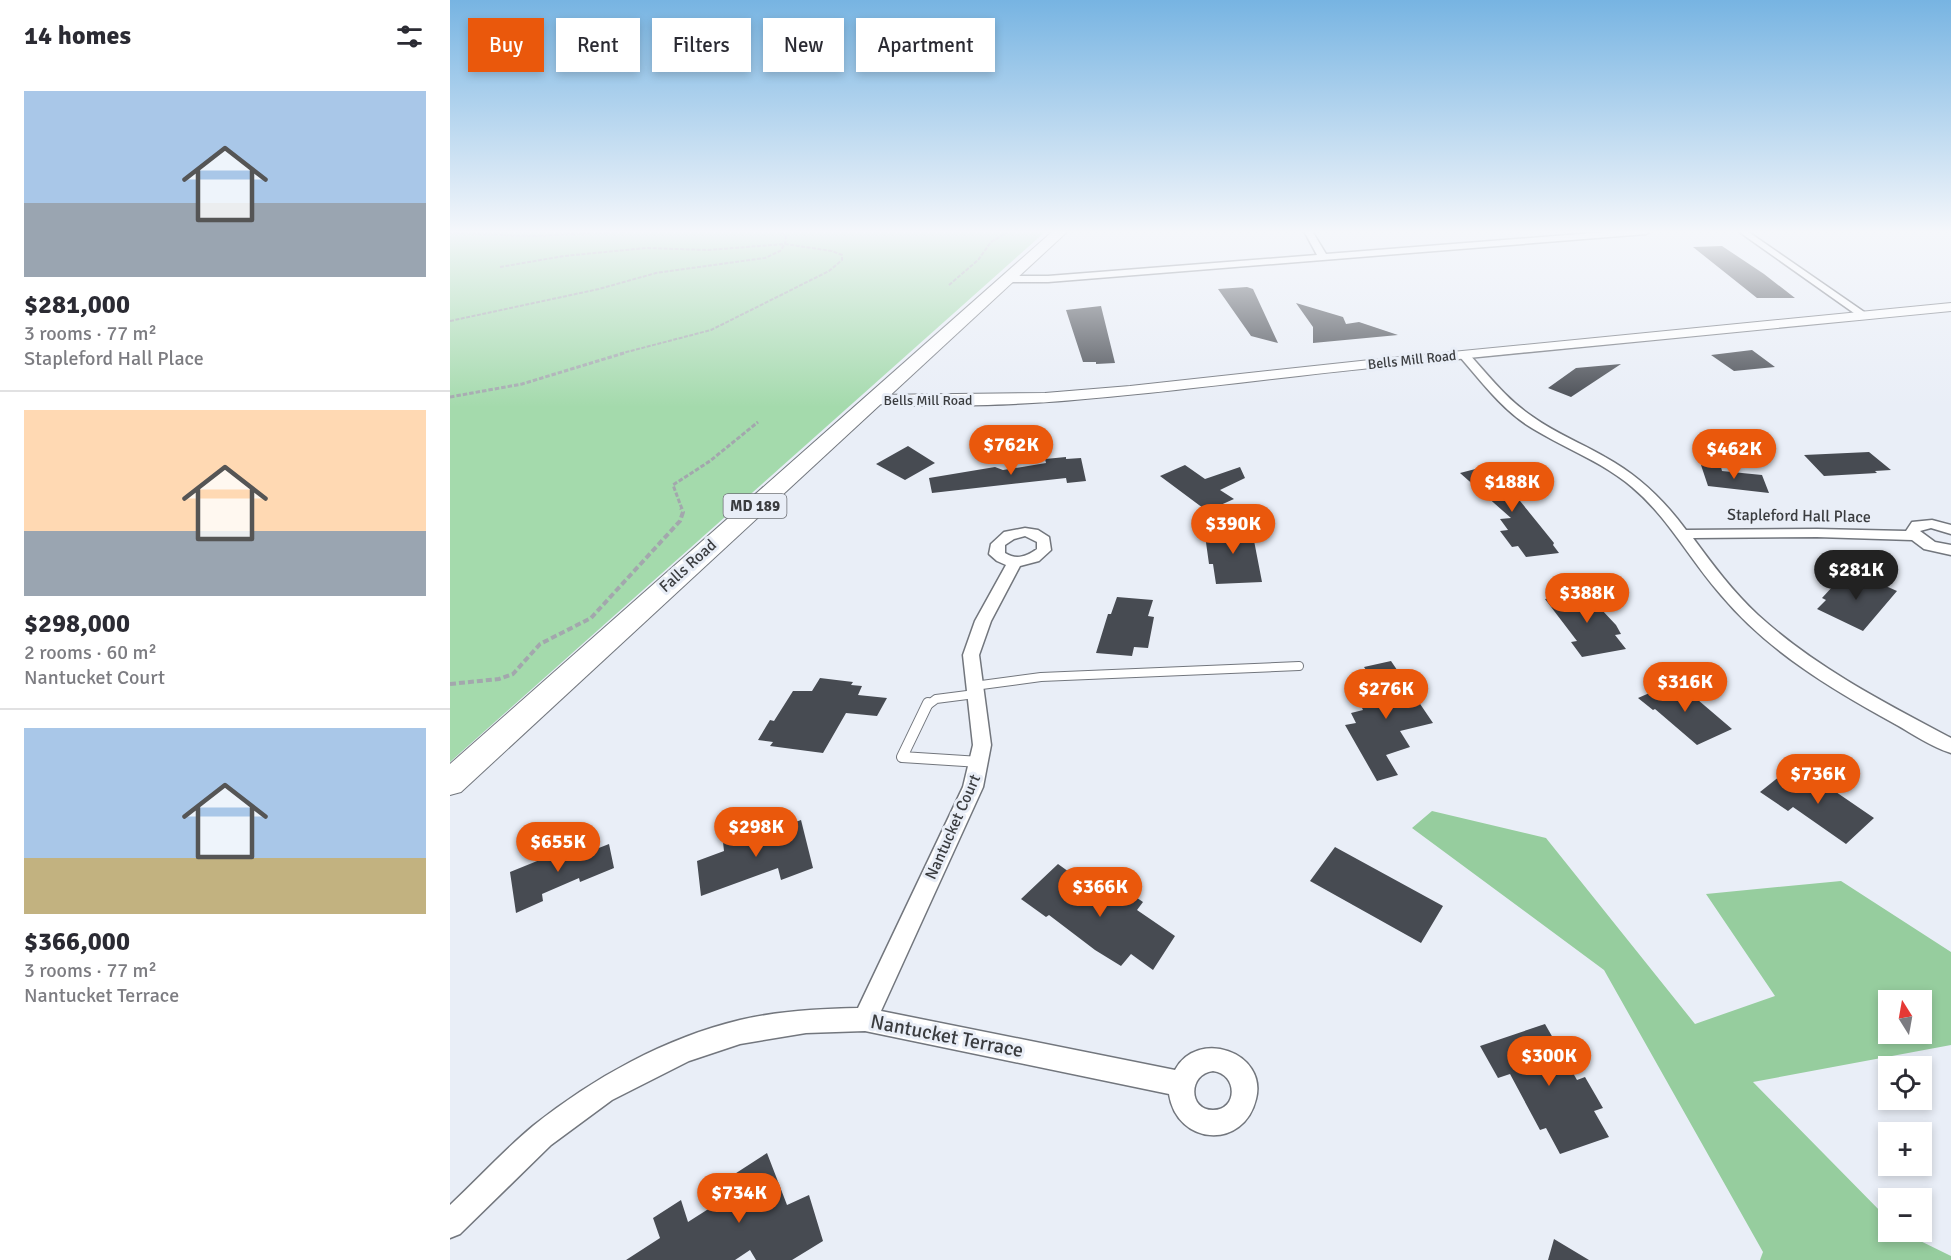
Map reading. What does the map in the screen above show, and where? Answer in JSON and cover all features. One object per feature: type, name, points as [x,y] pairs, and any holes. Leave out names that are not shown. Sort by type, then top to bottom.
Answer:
[{"type":"main road","name":"Falls Road","points":[[450,783],[994,290]]},
{"type":"street","points":[[1827,290],[1865,316]]},
{"type":"street","name":"Bells Mill Road","points":[[872,400],[1045,398],[1951,307]]},
{"type":"street","points":[[1464,355],[1516,411],[1624,474],[1663,509],[1727,593],[1788,650],[1832,680],[1951,746]]},
{"type":"street","name":"Stapleford Hall Place","points":[[1915,536],[1914,528],[1924,524],[1951,530]]},
{"type":"street","name":"Stapleford Hall Place","points":[[1682,534],[1817,533],[1915,536],[1929,546],[1951,550]]},
{"type":"street","name":"Nantucket Court","points":[[866,1019],[973,787],[982,745],[971,655],[976,636],[1016,562]]},
{"type":"street","name":"Nantucket Terrace","points":[[450,1224],[557,1123],[603,1091],[684,1050],[740,1032],[806,1021],[866,1019],[1182,1084]]},
{"type":"lane","points":[[980,762],[902,757],[929,702],[974,690],[1041,677],[1299,666]]},
{"type":"path","points":[[450,321],[594,290]]},
{"type":"path","points":[[450,397],[522,384],[641,347],[711,330],[791,290]]},
{"type":"path","points":[[450,684],[499,679],[513,674],[540,644],[591,618],[680,522],[683,512],[673,485],[710,461],[758,423]]},
{"type":"green space","points":[[450,290],[980,290],[450,762]]},
{"type":"green space","points":[[1432,811],[1546,838],[1695,1024],[1775,996],[1706,894],[1841,881],[1951,952],[1951,1045],[1892,1056],[1878,1056],[1878,1059],[1753,1082],[1878,1209],[1878,1242],[1922,1242],[1951,1256],[1951,1260],[1760,1260],[1763,1252],[1604,970],[1412,828]]},
{"type":"building","points":[[1219,290],[1253,290],[1278,343],[1251,336]]},
{"type":"building","points":[[1747,290],[1784,290],[1795,298],[1757,298]]},
{"type":"building","points":[[1296,303],[1343,317],[1346,324],[1359,322],[1398,335],[1313,343],[1313,327]]},
{"type":"building","points":[[1101,306],[1115,363],[1083,362],[1066,310]]},
{"type":"building","points":[[1752,350],[1775,367],[1734,371],[1711,355]]},
{"type":"building","points":[[1621,364],[1571,397],[1548,388],[1576,368]]},
{"type":"building","points":[[908,446],[935,463],[905,480],[876,464]]},
{"type":"building","points":[[1869,452],[1891,470],[1824,476],[1804,455]]},
{"type":"building","points":[[1066,457],[1066,459],[1081,458],[1086,481],[1067,483],[1066,478],[932,493],[929,478],[995,467],[1003,470],[1046,463],[1045,459]]},
{"type":"building","points":[[1185,465],[1205,479],[1240,467],[1245,478],[1220,490],[1234,499],[1207,511],[1160,476]]},
{"type":"building","points":[[1701,465],[1721,467],[1722,471],[1762,475],[1769,493],[1708,486]]},
{"type":"building","points":[[1487,466],[1525,494],[1516,496],[1554,543],[1559,553],[1526,557],[1518,546],[1512,547],[1500,531],[1508,530],[1500,519],[1511,518],[1460,473]]},
{"type":"building","points":[[1251,525],[1262,582],[1216,584],[1213,564],[1209,564],[1204,528]]},
{"type":"building","points":[[1854,572],[1897,591],[1863,631],[1817,609],[1826,600],[1822,598],[1834,585],[1842,579],[1846,581]]},
{"type":"building","points":[[1585,592],[1616,625],[1621,634],[1615,635],[1626,649],[1582,657],[1571,642],[1577,641],[1545,599]]},
{"type":"building","points":[[1117,597],[1153,600],[1148,616],[1154,617],[1148,648],[1134,647],[1132,656],[1096,653],[1108,614],[1111,614]]},
{"type":"building","points":[[1391,661],[1433,723],[1400,731],[1410,747],[1386,755],[1398,775],[1377,781],[1345,725],[1356,723],[1351,713],[1386,701],[1364,667]]},
{"type":"building","points":[[820,678],[853,682],[851,685],[862,686],[858,695],[887,698],[877,716],[846,713],[823,753],[770,746],[773,742],[758,740],[770,720],[774,721],[793,691],[812,691]]},
{"type":"building","points":[[1672,681],[1732,729],[1697,745],[1655,709],[1653,710],[1638,698]]},
{"type":"building","points":[[1790,768],[1812,783],[1817,779],[1874,818],[1846,844],[1793,807],[1788,811],[1760,792]]},
{"type":"building","points":[[801,820],[813,868],[781,880],[778,868],[701,896],[697,861],[724,851],[723,842],[766,827],[767,832]]},
{"type":"building","points":[[589,840],[591,851],[609,844],[614,868],[580,882],[579,878],[542,894],[543,901],[516,913],[510,872]]},
{"type":"building","points":[[1335,847],[1443,906],[1421,943],[1310,881]]},
{"type":"building","points":[[1058,864],[1108,900],[1121,887],[1143,902],[1137,910],[1175,936],[1153,970],[1131,954],[1121,966],[1095,950],[1049,915],[1046,917],[1021,899]]},
{"type":"building","points":[[1545,1024],[1577,1080],[1585,1077],[1603,1108],[1594,1111],[1609,1137],[1560,1154],[1546,1128],[1540,1130],[1510,1074],[1498,1078],[1480,1046]]},
{"type":"building","points":[[767,1153],[787,1205],[809,1195],[823,1241],[792,1260],[756,1260],[750,1250],[735,1260],[626,1260],[660,1238],[653,1218],[681,1200],[688,1222],[735,1192],[730,1177]]},
{"type":"building","points":[[1554,1239],[1589,1260],[1548,1260]]}]
